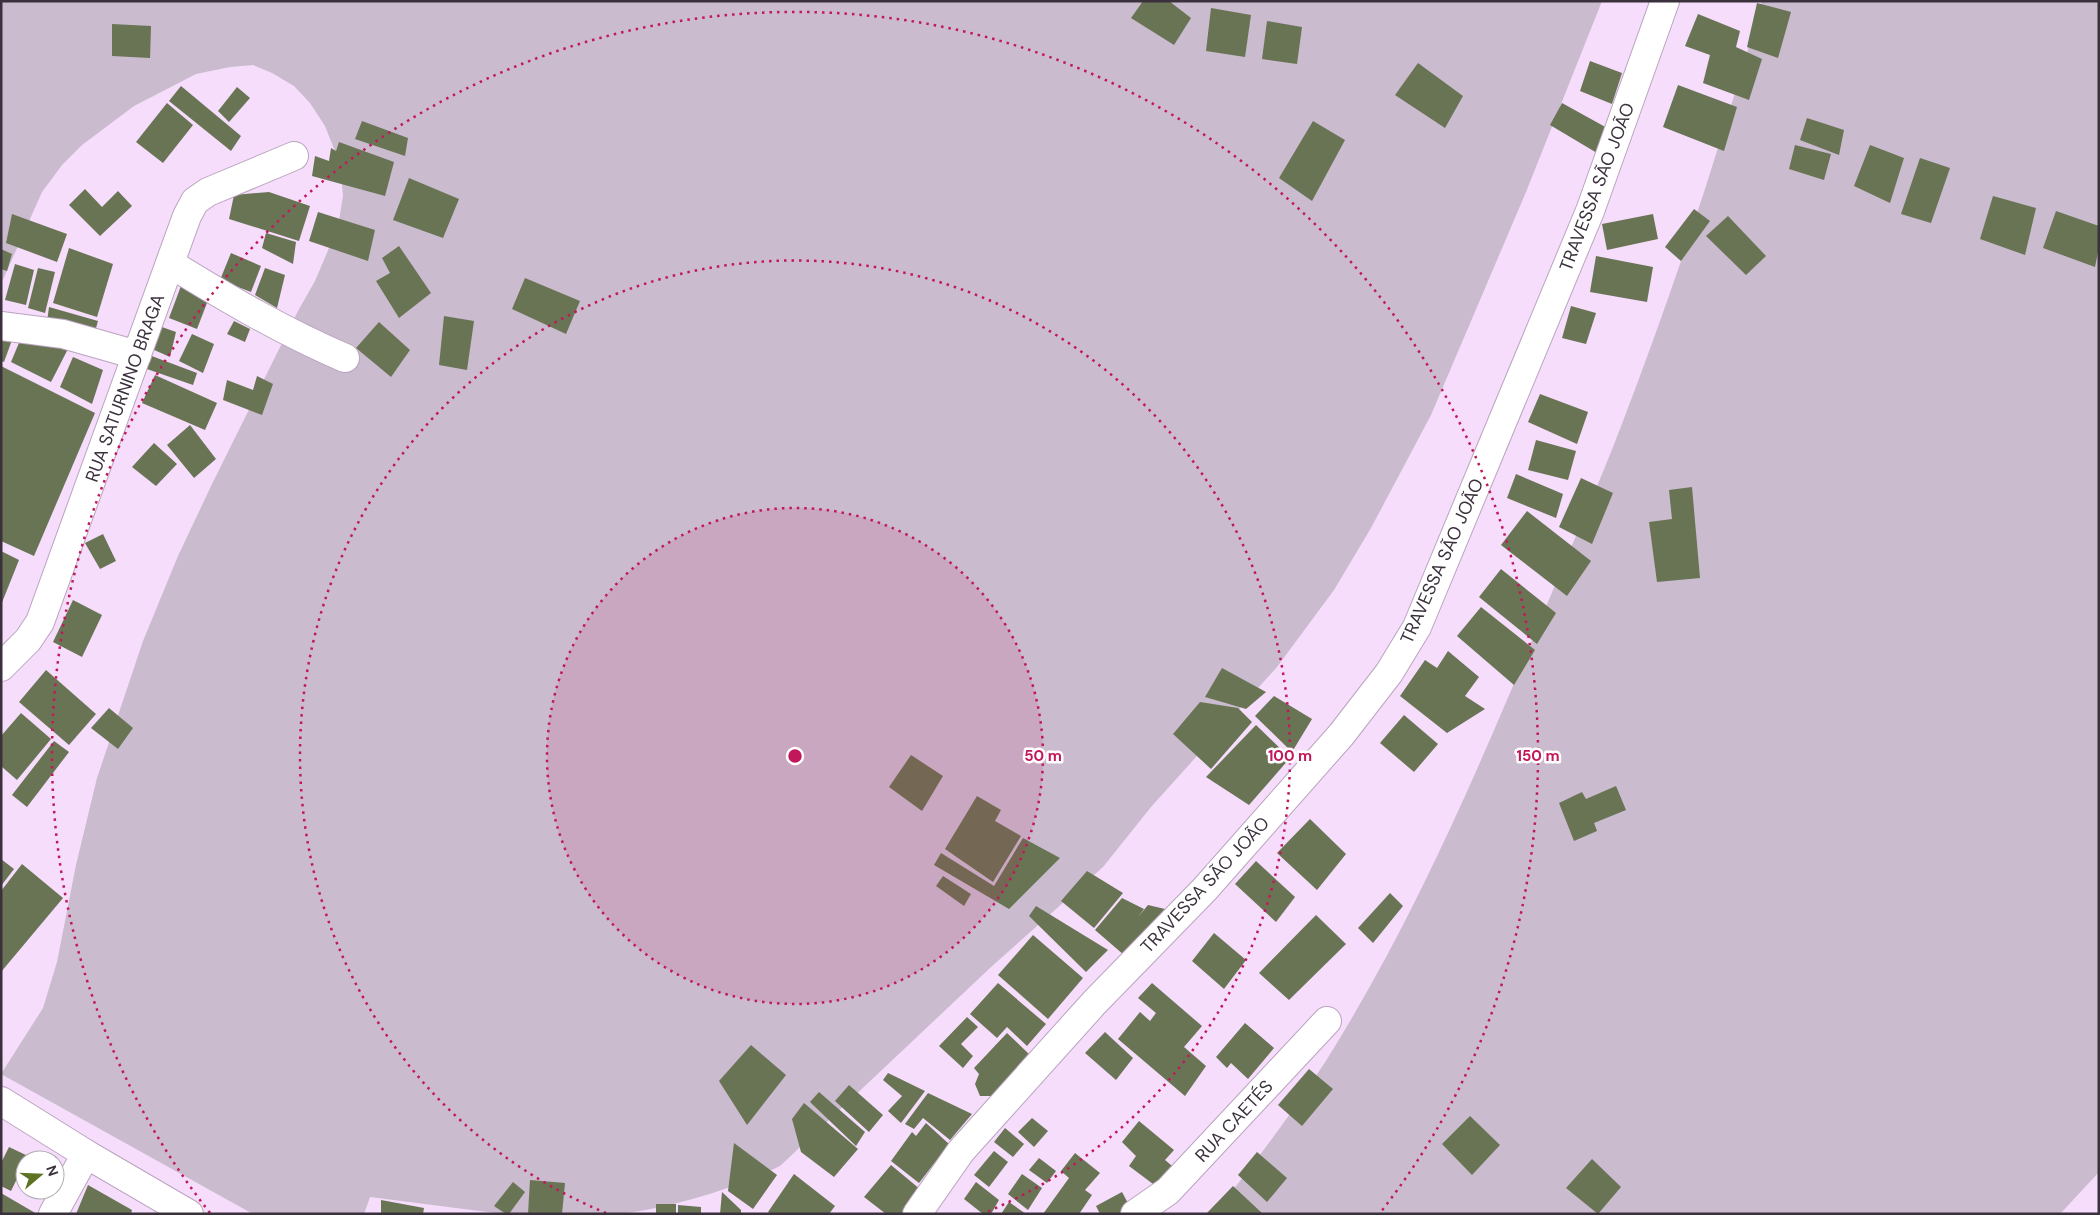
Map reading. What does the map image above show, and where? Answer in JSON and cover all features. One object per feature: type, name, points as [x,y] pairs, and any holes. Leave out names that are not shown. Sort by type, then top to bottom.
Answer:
[{"type":"street","name":"TRAVESSA SÃO JOÃO","points":[[917,1214],[961,1151],[1094,1003],[1205,889],[1342,734],[1388,672],[1417,627],[1590,211],[1665,1]]},
{"type":"street","name":"RUA SATURNINO BRAGA","points":[[1,667],[28,640],[40,622],[187,216],[195,201],[208,192],[294,156]]},
{"type":"street","points":[[171,264],[267,321],[345,358]]},
{"type":"street","points":[[1,326],[63,334],[137,355]]},
{"type":"street","name":"RUA CAETÉS","points":[[1135,1214],[1168,1191],[1327,1021]]},
{"type":"street","points":[[1,1101],[86,1154],[190,1214]]},
{"type":"street","points":[[54,1214],[86,1154]]},
{"type":"shaded area","points":[[1,1],[1602,1],[1526,192],[1431,415],[1371,528],[1334,590],[1277,667],[1151,807],[1103,867],[990,968],[780,1166],[741,1183],[682,1202],[620,1214],[503,1214],[370,1197],[364,1214],[253,1214],[1,1074],[43,1008],[57,962],[76,865],[97,778],[143,641],[178,556],[298,311],[315,281],[338,227],[343,196],[340,164],[325,126],[310,103],[294,86],[272,73],[253,65],[230,67],[196,74],[134,106],[82,145],[62,165],[42,192],[1,284]]},
{"type":"shaded area","points":[[1762,1],[2099,1],[2099,1172],[2060,1214],[1214,1214],[1282,1126],[1343,1033],[1400,930],[1452,825],[1500,717],[1602,474],[1640,376],[1696,217]]},
{"type":"building","points":[[1143,1],[1169,1],[1191,18],[1174,45],[1131,18]]},
{"type":"building","points":[[1757,3],[1791,12],[1778,58],[1747,47]]},
{"type":"building","points":[[1211,8],[1251,15],[1245,57],[1206,51]]},
{"type":"building","points":[[1698,14],[1740,31],[1736,47],[1762,59],[1749,100],[1703,83],[1710,55],[1685,46]]},
{"type":"building","points":[[1267,21],[1302,27],[1297,64],[1262,59]]},
{"type":"building","points":[[112,24],[151,26],[150,58],[112,56]]},
{"type":"building","points":[[1590,61],[1622,73],[1612,104],[1580,91]]},
{"type":"building","points":[[1418,63],[1463,96],[1445,128],[1395,95]]},
{"type":"building","points":[[1678,85],[1737,107],[1724,151],[1663,127]]},
{"type":"building","points":[[181,86],[241,136],[231,151],[169,101]]},
{"type":"building","points":[[237,87],[250,98],[229,122],[218,111]]},
{"type":"building","points":[[167,103],[193,125],[163,163],[136,142]]},
{"type":"building","points":[[1562,103],[1609,129],[1597,153],[1550,125]]},
{"type":"building","points":[[1807,118],[1844,130],[1839,155],[1800,140]]},
{"type":"building","points":[[362,121],[408,138],[405,156],[355,139]]},
{"type":"building","points":[[1313,121],[1345,140],[1312,201],[1279,178]]},
{"type":"building","points":[[339,142],[394,162],[385,196],[312,176],[315,156],[329,161],[331,148],[336,151]]},
{"type":"building","points":[[1795,145],[1831,154],[1824,180],[1789,169]]},
{"type":"building","points":[[1870,145],[1904,158],[1890,203],[1854,186]]},
{"type":"building","points":[[1920,158],[1950,168],[1931,223],[1901,214]]},
{"type":"building","points":[[409,178],[459,199],[443,238],[393,220]]},
{"type":"building","points":[[85,189],[102,207],[118,191],[132,206],[100,236],[69,205]]},
{"type":"building","points":[[269,192],[310,206],[299,241],[229,219],[234,195]]},
{"type":"building","points":[[1993,196],[2036,208],[2025,255],[1980,239]]},
{"type":"building","points":[[1694,209],[1710,221],[1681,261],[1665,247]]},
{"type":"building","points":[[2056,211],[2099,226],[2099,247],[2095,267],[2043,248]]},
{"type":"building","points":[[318,212],[375,230],[368,261],[309,241]]},
{"type":"building","points":[[12,214],[67,234],[57,262],[6,243]]},
{"type":"building","points":[[1653,214],[1658,239],[1607,250],[1602,224]]},
{"type":"building","points":[[1728,216],[1766,256],[1746,275],[1706,236]]},
{"type":"building","points":[[266,233],[296,242],[293,264],[262,248]]},
{"type":"building","points":[[399,246],[431,293],[399,318],[376,281],[390,273],[382,258]]},
{"type":"building","points":[[69,248],[113,264],[97,317],[53,303]]},
{"type":"building","points":[[1,249],[12,254],[7,271],[1,269]]},
{"type":"building","points":[[231,253],[261,266],[251,292],[220,280]]},
{"type":"building","points":[[1596,256],[1653,267],[1647,302],[1590,292]]},
{"type":"building","points":[[15,264],[34,270],[26,305],[5,300]]},
{"type":"building","points":[[38,268],[55,272],[45,313],[28,308]]},
{"type":"building","points":[[265,268],[285,275],[277,308],[255,295]]},
{"type":"building","points":[[184,278],[210,295],[197,329],[169,318]]},
{"type":"building","points":[[525,278],[580,301],[566,334],[512,309]]},
{"type":"building","points":[[1571,306],[1596,313],[1586,344],[1562,338]]},
{"type":"building","points":[[49,307],[98,321],[94,335],[47,322]]},
{"type":"building","points":[[444,316],[474,321],[467,370],[439,365]]},
{"type":"building","points":[[234,321],[250,329],[245,342],[227,334]]},
{"type":"building","points":[[379,322],[410,350],[391,377],[356,348]]},
{"type":"building","points":[[159,326],[176,332],[170,357],[152,349]]},
{"type":"building","points":[[192,334],[214,344],[203,373],[179,361]]},
{"type":"building","points":[[1,338],[12,340],[4,362],[1,361]]},
{"type":"building","points":[[21,338],[69,347],[51,382],[11,362]]},
{"type":"building","points":[[149,355],[197,373],[193,385],[144,368]]},
{"type":"building","points":[[73,357],[103,370],[92,404],[60,387]]},
{"type":"building","points":[[1,366],[95,413],[34,556],[1,541]]},
{"type":"building","points":[[155,375],[217,403],[205,430],[142,403]]},
{"type":"building","points":[[257,376],[273,384],[262,415],[223,400],[227,380],[253,390]]},
{"type":"building","points":[[1540,394],[1588,412],[1577,444],[1528,422]]},
{"type":"building","points":[[190,425],[216,459],[194,478],[167,445]]},
{"type":"building","points":[[1536,440],[1576,451],[1568,480],[1528,470]]},
{"type":"building","points":[[154,443],[177,464],[156,486],[132,467]]},
{"type":"building","points":[[1516,474],[1563,494],[1556,518],[1507,498]]},
{"type":"building","points":[[1581,478],[1613,493],[1592,544],[1559,527]]},
{"type":"building","points":[[1692,487],[1700,578],[1657,582],[1649,522],[1672,519],[1669,490]]},
{"type":"building","points":[[1527,511],[1591,561],[1567,596],[1501,545]]},
{"type":"building","points":[[103,534],[116,561],[100,569],[85,543]]},
{"type":"building","points":[[1,551],[19,560],[1,605]]},
{"type":"building","points":[[1501,569],[1556,613],[1537,644],[1479,597]]},
{"type":"building","points":[[73,600],[102,615],[82,657],[53,642]]},
{"type":"building","points":[[1481,607],[1535,650],[1514,685],[1457,636]]},
{"type":"building","points":[[1448,651],[1479,677],[1465,696],[1485,709],[1447,733],[1400,696],[1425,660],[1437,668]]},
{"type":"building","points":[[1222,668],[1266,692],[1246,709],[1205,697]]},
{"type":"building","points":[[46,670],[96,714],[69,745],[19,702]]},
{"type":"building","points":[[1274,696],[1312,719],[1292,752],[1255,716]]},
{"type":"building","points":[[1200,702],[1238,708],[1252,722],[1211,769],[1173,734]]},
{"type":"building","points":[[109,708],[133,728],[118,749],[91,728]]},
{"type":"building","points":[[21,713],[51,739],[17,780],[1,766],[1,736]]},
{"type":"building","points":[[1404,715],[1438,744],[1414,772],[1380,743]]},
{"type":"building","points":[[1256,725],[1290,758],[1249,805],[1206,777]]},
{"type":"building","points":[[54,741],[69,752],[27,807],[12,795]]},
{"type":"building","points":[[911,755],[943,776],[922,811],[889,787]]},
{"type":"building","points":[[1616,786],[1626,810],[1594,823],[1597,831],[1574,841],[1559,803],[1582,792],[1586,799]]},
{"type":"building","points":[[977,796],[1001,810],[995,821],[1021,836],[993,882],[945,849]]},
{"type":"building","points":[[1310,819],[1346,854],[1317,890],[1277,853]]},
{"type":"building","points":[[1023,838],[1060,858],[1009,909],[934,865],[941,853],[994,886]]},
{"type":"building","points":[[1,859],[14,869],[1,886]]},
{"type":"building","points":[[1256,861],[1295,897],[1276,922],[1235,884]]},
{"type":"building","points":[[22,864],[63,898],[1,972],[1,891]]},
{"type":"building","points":[[1087,871],[1123,893],[1094,928],[1061,901]]},
{"type":"building","points":[[943,876],[971,894],[964,906],[936,886]]},
{"type":"building","points":[[1390,893],[1403,906],[1373,943],[1358,928]]},
{"type":"building","points":[[1122,898],[1144,909],[1138,917],[1148,905],[1165,909],[1124,955],[1095,930]]},
{"type":"building","points":[[1036,906],[1108,950],[1086,972],[1029,916]]},
{"type":"building","points":[[1316,915],[1346,944],[1289,1000],[1259,973]]},
{"type":"building","points":[[1214,933],[1246,960],[1224,989],[1192,961]]},
{"type":"building","points":[[1033,935],[1083,978],[1048,1019],[998,975]]},
{"type":"building","points":[[998,983],[1046,1024],[1027,1046],[1007,1027],[997,1038],[970,1014]]},
{"type":"building","points":[[1152,983],[1202,1026],[1184,1047],[1206,1066],[1185,1096],[1118,1039],[1140,1012],[1150,1021],[1156,1013],[1138,998]]},
{"type":"building","points":[[967,1017],[978,1027],[961,1044],[973,1056],[963,1068],[939,1046]]},
{"type":"building","points":[[1245,1023],[1274,1048],[1248,1079],[1231,1063],[1227,1068],[1216,1057]]},
{"type":"building","points":[[1105,1032],[1133,1058],[1116,1080],[1085,1053]]},
{"type":"building","points":[[1007,1033],[1030,1055],[994,1096],[980,1096],[975,1084],[979,1074],[974,1068]]},
{"type":"building","points":[[751,1045],[786,1075],[747,1125],[719,1081]]},
{"type":"building","points":[[1309,1069],[1333,1089],[1302,1126],[1278,1105]]},
{"type":"building","points":[[888,1073],[925,1091],[901,1123],[888,1111],[902,1096],[883,1080]]},
{"type":"building","points":[[849,1085],[883,1115],[869,1132],[835,1101]]},
{"type":"building","points":[[819,1092],[865,1132],[856,1146],[810,1102]]},
{"type":"building","points":[[928,1093],[972,1114],[950,1140],[923,1118],[914,1129],[905,1124]]},
{"type":"building","points":[[804,1103],[858,1149],[834,1177],[801,1152],[792,1119]]},
{"type":"building","points":[[1470,1116],[1500,1145],[1472,1175],[1442,1144]]},
{"type":"building","points":[[1032,1118],[1048,1131],[1034,1147],[1018,1132]]},
{"type":"building","points":[[1139,1121],[1174,1150],[1165,1160],[1177,1170],[1161,1190],[1129,1166],[1136,1156],[1122,1142]]},
{"type":"building","points":[[926,1123],[949,1144],[919,1183],[891,1161],[912,1132],[916,1136]]},
{"type":"building","points":[[1005,1128],[1024,1144],[1013,1157],[994,1142]]},
{"type":"building","points":[[734,1143],[777,1175],[753,1209],[728,1191]]},
{"type":"building","points":[[9,1147],[15,1150],[15,1183],[11,1191],[1,1186],[1,1163]]},
{"type":"building","points":[[994,1151],[1008,1162],[989,1187],[974,1175]]},
{"type":"building","points":[[1257,1152],[1287,1178],[1267,1202],[1238,1175]]},
{"type":"building","points":[[1075,1153],[1100,1173],[1085,1190],[1092,1195],[1079,1214],[1043,1214],[1069,1178],[1061,1171]]},
{"type":"building","points":[[1039,1158],[1056,1171],[1047,1183],[1029,1170]]},
{"type":"building","points":[[1592,1159],[1621,1187],[1598,1214],[1566,1188]]},
{"type":"building","points":[[891,1165],[921,1190],[903,1214],[886,1214],[864,1197]]},
{"type":"building","points":[[794,1174],[835,1206],[829,1214],[771,1214],[768,1212]]},
{"type":"building","points":[[1022,1174],[1042,1188],[1028,1210],[1008,1194]]},
{"type":"building","points":[[530,1180],[565,1183],[562,1214],[528,1214]]},
{"type":"building","points":[[513,1182],[525,1192],[509,1214],[506,1214],[494,1206]]},
{"type":"building","points":[[976,1182],[999,1200],[991,1214],[983,1214],[964,1199]]},
{"type":"building","points":[[88,1185],[132,1210],[131,1214],[76,1214]]},
{"type":"building","points":[[1233,1186],[1263,1214],[1206,1214]]},
{"type":"building","points":[[722,1192],[741,1210],[741,1214],[720,1214]]},
{"type":"building","points":[[1122,1192],[1130,1207],[1118,1214],[1100,1214],[1096,1206]]},
{"type":"building","points":[[1,1193],[37,1214],[1,1214]]},
{"type":"building","points":[[381,1200],[424,1208],[423,1214],[381,1214]]},
{"type":"building","points":[[1009,1202],[1026,1214],[1001,1214]]},
{"type":"building","points":[[656,1204],[676,1204],[676,1214],[656,1214]]},
{"type":"building","points":[[678,1205],[701,1207],[701,1214],[678,1214]]}]
